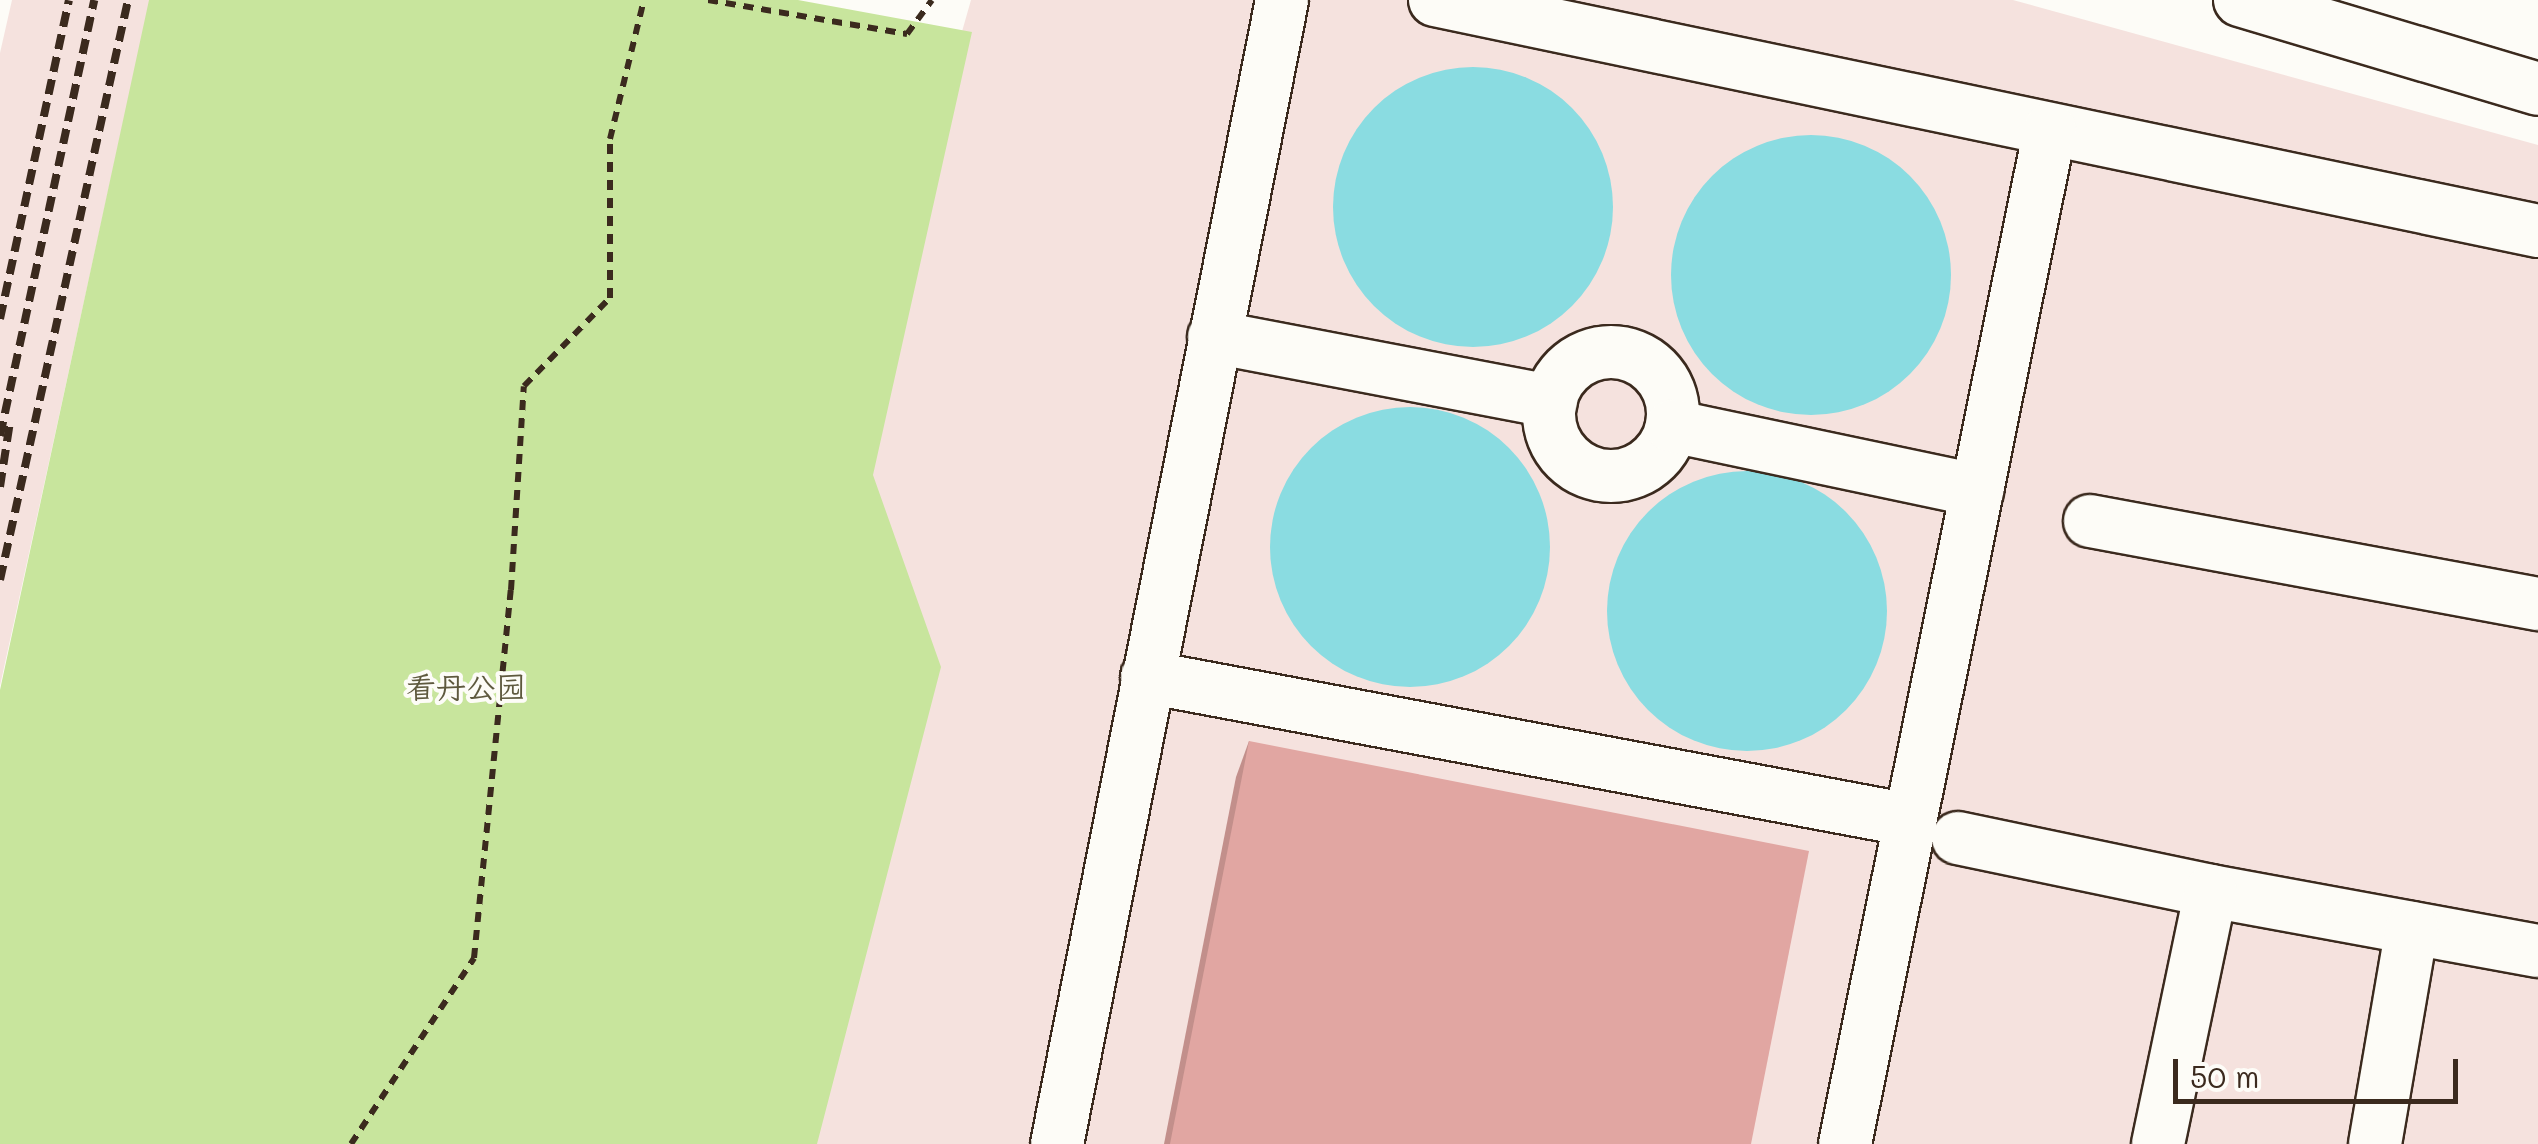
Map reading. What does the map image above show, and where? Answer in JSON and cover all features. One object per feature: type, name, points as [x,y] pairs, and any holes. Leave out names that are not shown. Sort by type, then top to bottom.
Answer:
[{"type":"street","points":[[1057,1144],[1282,0]]},
{"type":"street","points":[[1435,0],[2538,231]]},
{"type":"street","points":[[2240,0],[2538,89]]},
{"type":"street","points":[[1845,1144],[1934,829],[1977,490],[2050,129]]},
{"type":"street","points":[[1214,337],[1551,401]]},
{"type":"street","points":[[1600,353],[1621,353],[1641,360],[1658,374],[1669,391],[1672,426],[1663,448],[1650,463],[1614,476],[1594,474],[1576,466],[1551,434],[1551,401],[1564,373],[1580,360],[1600,353]]},
{"type":"street","points":[[1672,426],[1977,490]]},
{"type":"street","points":[[2090,521],[2538,604]]},
{"type":"street","points":[[1148,676],[1934,829],[2211,891],[2538,951]]},
{"type":"street","points":[[2158,1144],[2211,891]]},
{"type":"street","points":[[2374,1144],[2412,928]]},
{"type":"path","points":[[351,1144],[474,958],[511,590],[524,386],[610,298],[610,139],[644,0]]},
{"type":"path","points":[[708,0],[843,27],[908,34],[932,0]]},
{"type":"shaded area","points":[[12,0],[150,0],[0,686],[0,53]]},
{"type":"shaded area","points":[[971,0],[2013,0],[2538,145],[2538,1144],[690,1144],[775,688]]},
{"type":"green space","name":"看丹公园","points":[[149,0],[798,0],[972,32],[873,475],[941,667],[817,1144],[0,1144],[0,690]]},
{"type":"water","points":[[1473,67],[1526,78],[1572,108],[1602,154],[1613,207],[1602,260],[1572,306],[1526,336],[1473,347],[1420,336],[1374,306],[1344,260],[1333,207],[1344,154],[1374,108],[1420,78]]},
{"type":"water","points":[[1811,135],[1864,146],[1910,176],[1940,222],[1951,275],[1940,328],[1910,374],[1864,404],[1811,415],[1758,404],[1712,374],[1682,328],[1671,275],[1682,222],[1712,176],[1758,146]]},
{"type":"water","points":[[1410,407],[1463,418],[1509,448],[1539,494],[1550,547],[1539,600],[1509,646],[1463,676],[1410,687],[1357,676],[1311,646],[1281,600],[1270,547],[1281,494],[1311,448],[1357,418]]},
{"type":"water","points":[[1747,471],[1800,482],[1846,512],[1876,558],[1887,611],[1876,664],[1846,710],[1800,740],[1747,751],[1694,740],[1648,710],[1618,664],[1607,611],[1618,558],[1648,512],[1694,482]]},
{"type":"building","points":[[1249,741],[1809,851],[1751,1144],[1170,1144]]},
{"type":"railway","points":[[0,319],[69,0]]},
{"type":"railway","points":[[0,436],[94,0]]},
{"type":"railway","points":[[0,580],[128,0]]},
{"type":"railway","points":[[0,487],[10,422]]}]
